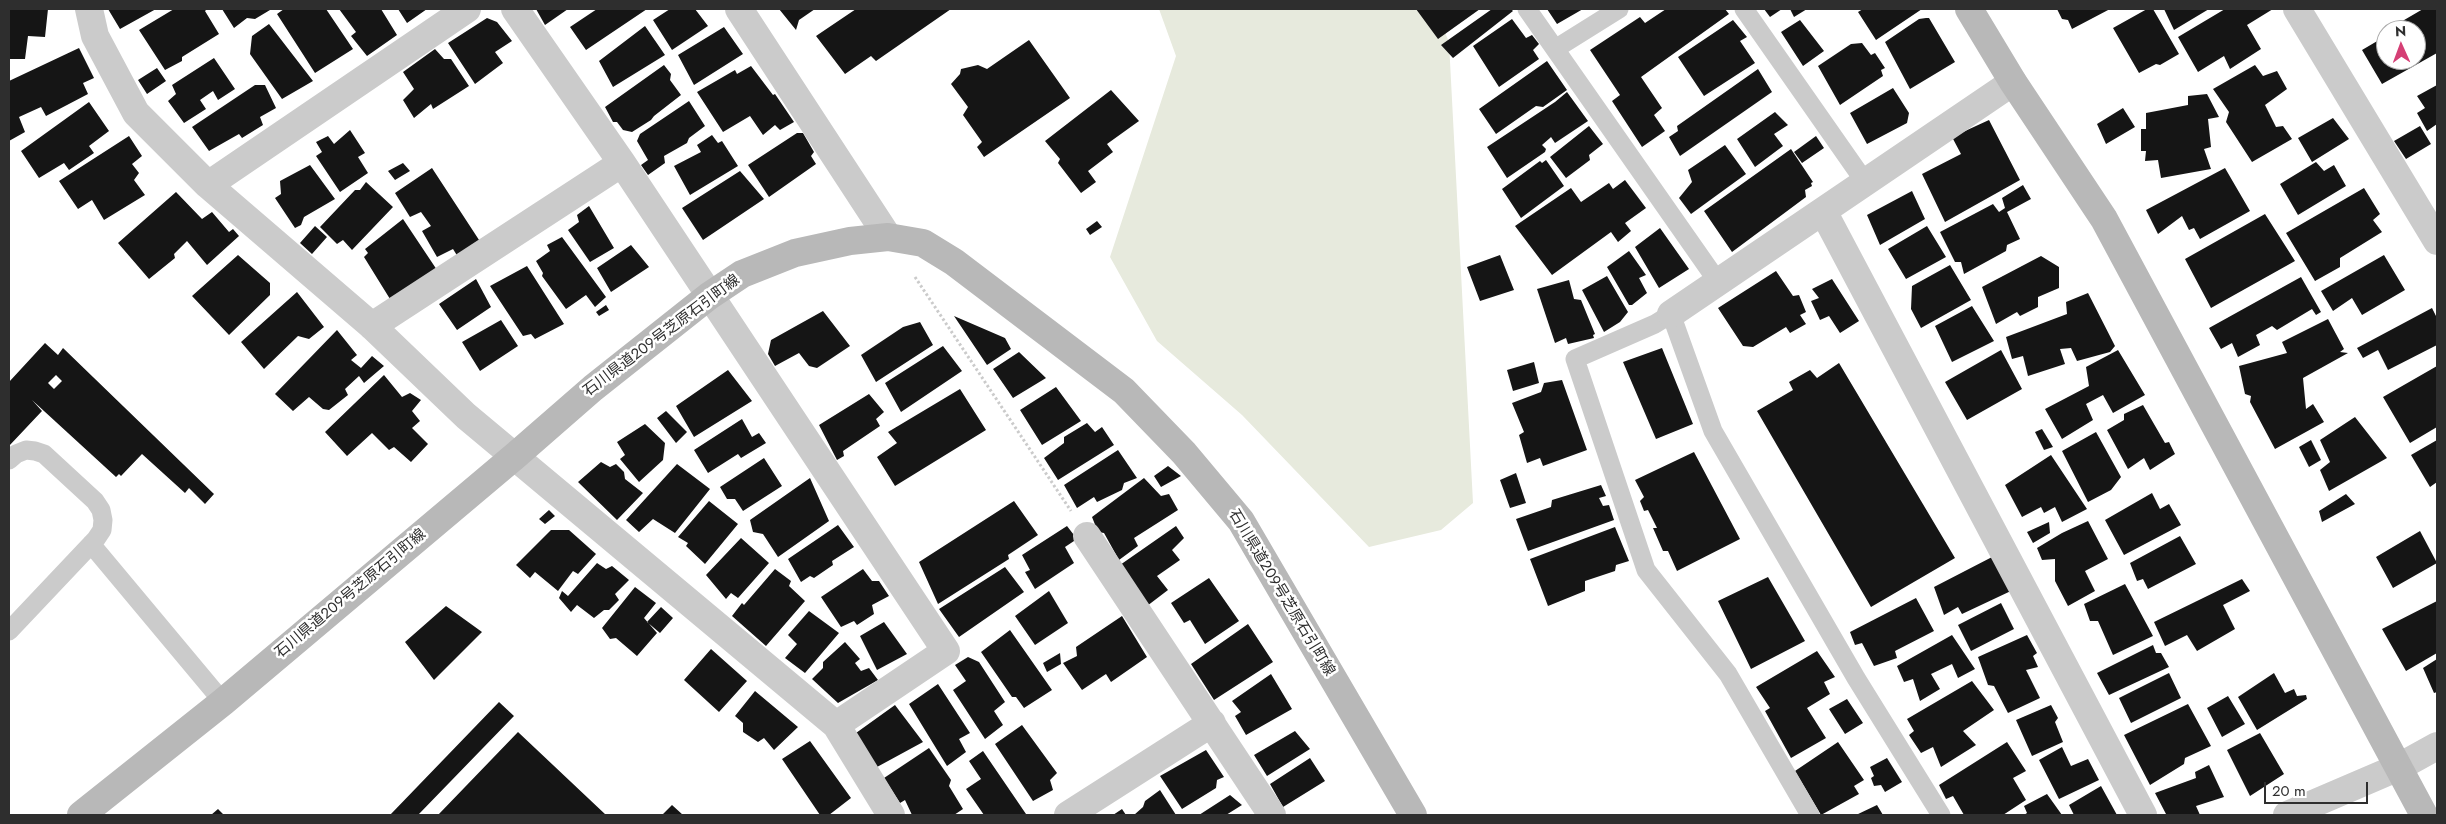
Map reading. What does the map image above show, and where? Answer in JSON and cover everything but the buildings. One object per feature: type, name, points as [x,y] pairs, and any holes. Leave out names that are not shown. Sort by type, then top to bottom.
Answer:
[{"type":"main road","points":[[1969,9],[2013,82],[2104,219],[2424,815]]},
{"type":"main road","name":"石川県道209号芝原石引町線","points":[[82,815],[223,702],[593,388],[709,296],[742,274],[796,253],[850,241],[888,237],[923,243],[954,262],[1124,391],[1184,453],[1241,521],[1413,815]]},
{"type":"street","points":[[89,9],[94,36],[136,113],[208,185],[372,326],[466,416],[836,726],[891,815]]},
{"type":"street","points":[[208,185],[468,9]]},
{"type":"street","points":[[514,9],[622,162],[709,296],[946,650],[836,726]]},
{"type":"street","points":[[739,9],[888,237]]},
{"type":"street","points":[[2297,9],[2437,241]]},
{"type":"street","points":[[1671,314],[2013,82]]},
{"type":"street","points":[[372,326],[622,162]]},
{"type":"street","points":[[1823,211],[2143,815]]},
{"type":"street","points":[[1087,536],[1272,815]]},
{"type":"street","points":[[1068,815],[1212,723]]},
{"type":"street","points":[[2287,815],[2399,767],[2437,746]]},
{"type":"lane","points":[[1527,9],[1718,282]]},
{"type":"lane","points":[[1555,49],[1619,9]]},
{"type":"lane","points":[[1744,9],[1865,182]]},
{"type":"lane","points":[[1810,815],[1728,674],[1646,570],[1575,359],[1655,324],[1671,314],[1713,431],[1856,678],[1941,815]]},
{"type":"lane","points":[[9,460],[16,454],[26,450],[44,454],[95,501],[101,510],[104,520],[102,530],[91,544],[9,631]]},
{"type":"lane","points":[[91,544],[223,702]]},
{"type":"path","points":[[888,237],[1087,536]]},
{"type":"shaded area","points":[[1159,9],[1435,9],[1449,42],[1473,503],[1441,530],[1369,547],[1242,415],[1157,341],[1110,257],[1176,56]]}]
